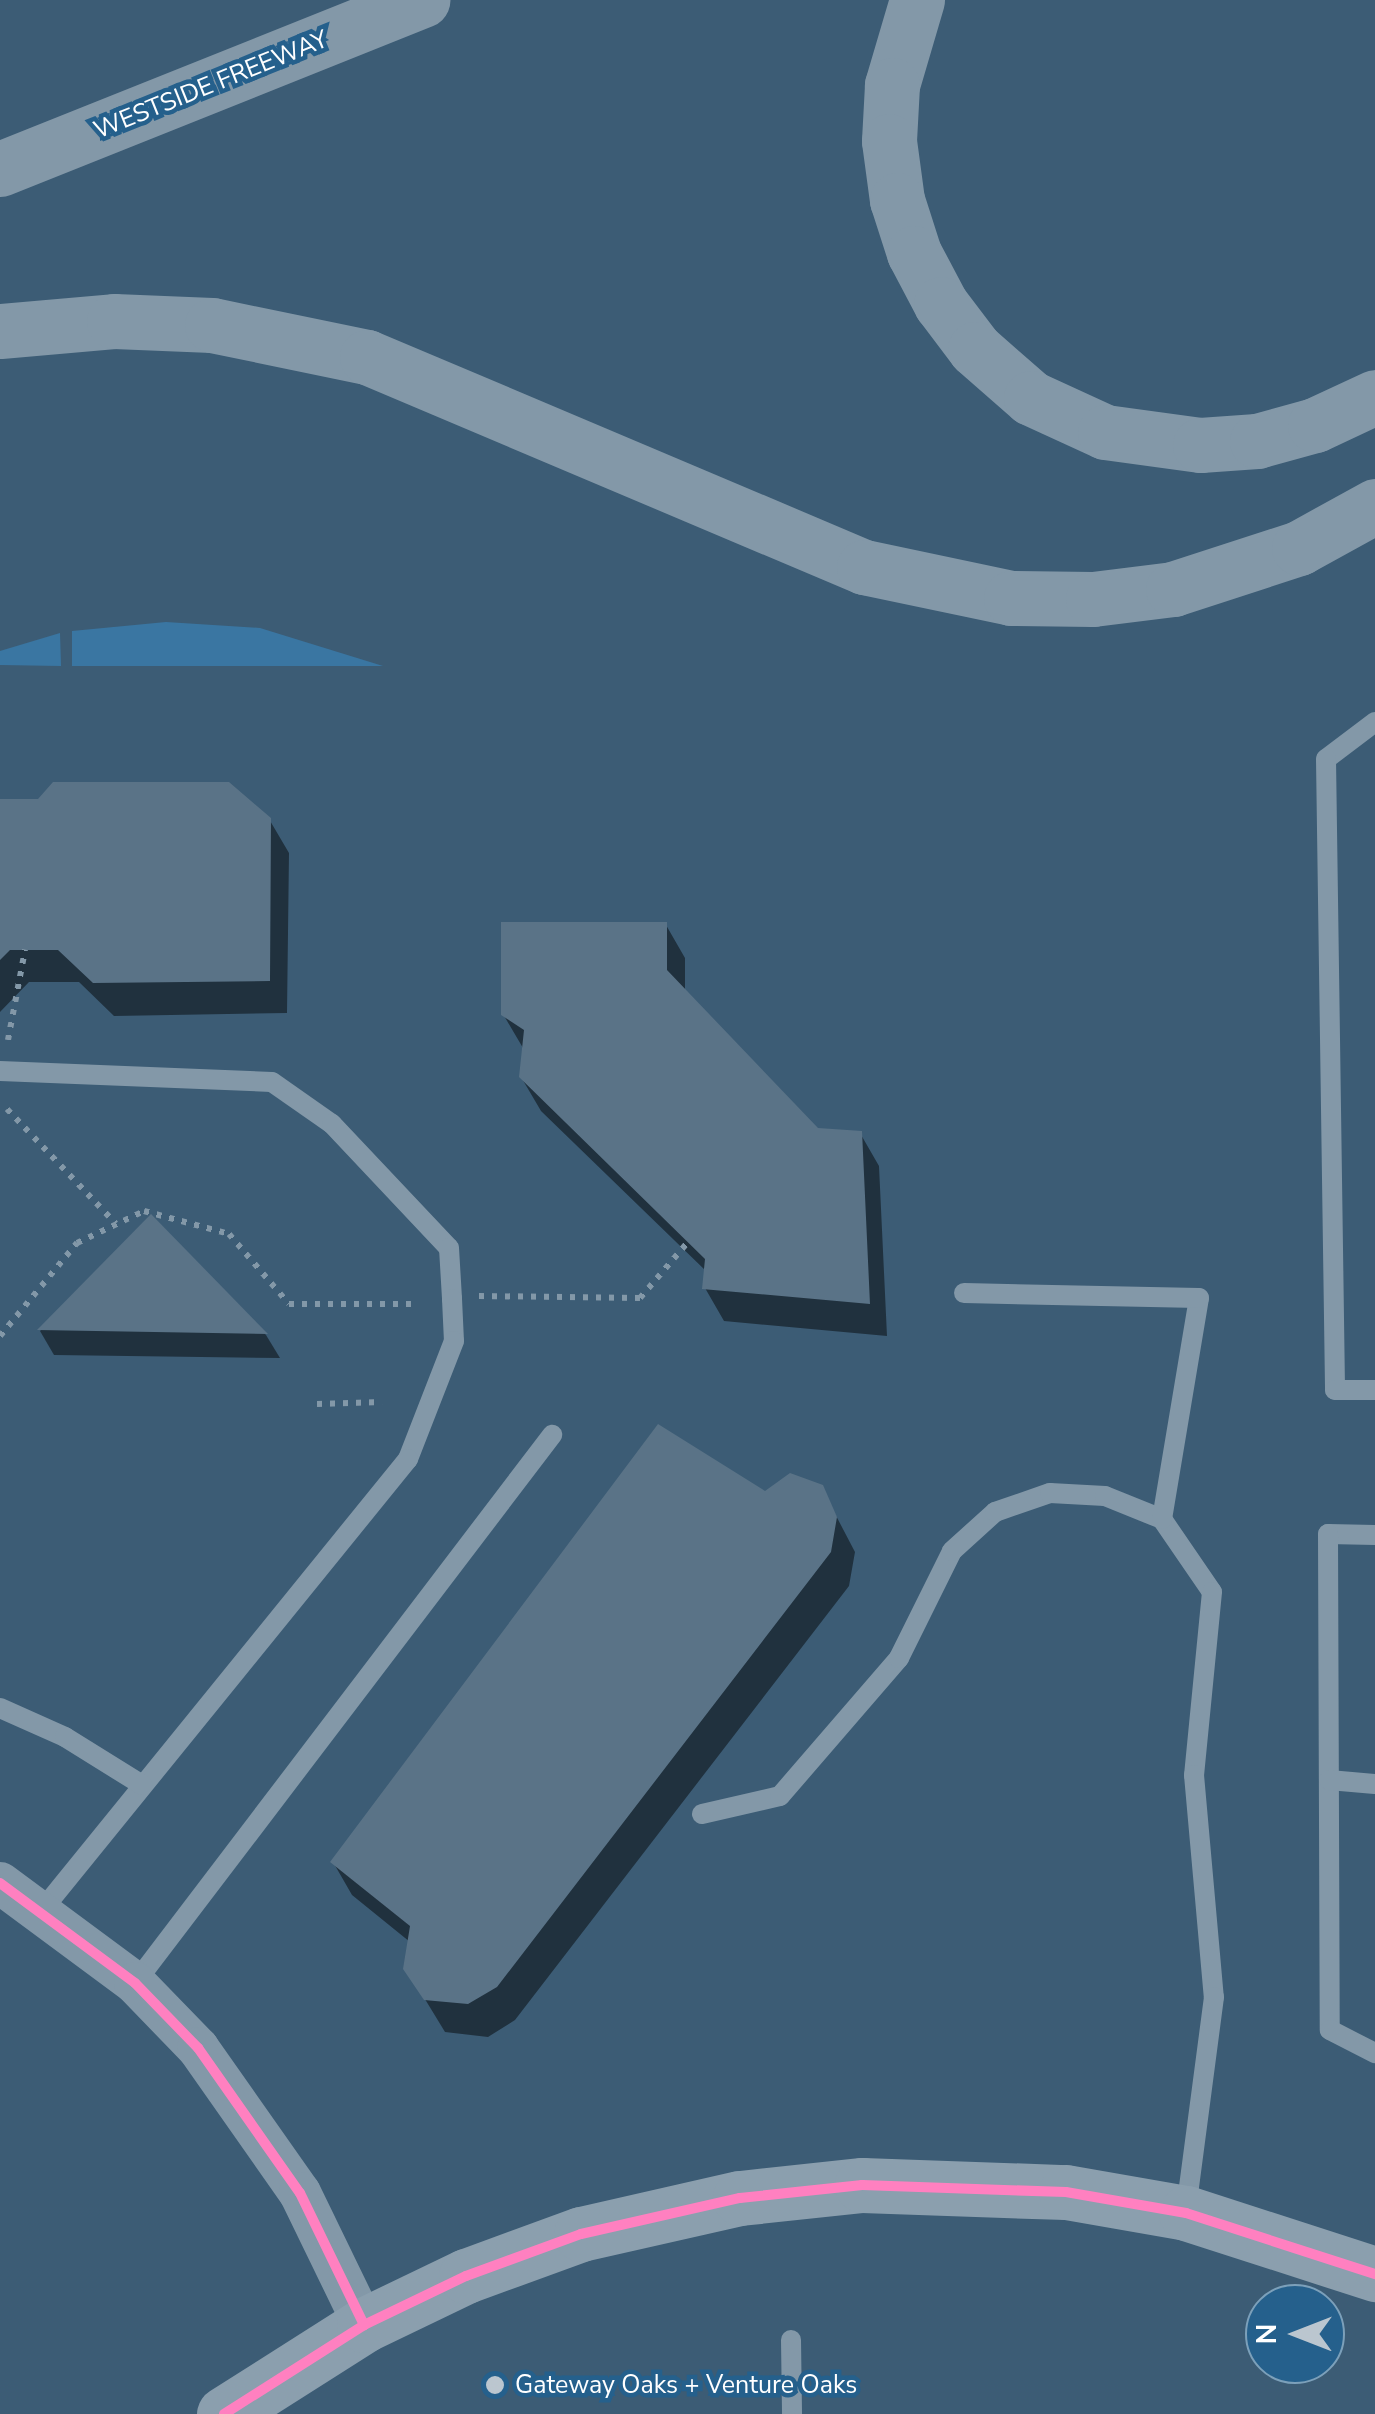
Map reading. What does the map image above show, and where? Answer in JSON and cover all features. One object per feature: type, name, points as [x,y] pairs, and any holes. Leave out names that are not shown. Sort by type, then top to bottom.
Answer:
[{"type":"highway","name":"WESTSIDE FREEWAY","points":[[0,170],[422,0]]},
{"type":"highway","points":[[917,0],[892,85],[889,141],[897,200],[914,253],[975,349],[1030,398],[1070,420],[1161,444],[1257,441],[1370,398]]},
{"type":"highway","points":[[0,331],[114,321],[212,326],[366,356],[864,567],[1011,598],[1093,599],[1173,589],[1298,548],[1375,506]]},
{"type":"street","points":[[0,1882],[43,1909],[135,1983],[253,2118],[300,2193],[364,2325]]},
{"type":"street","points":[[224,2414],[364,2325],[466,2276],[581,2234],[740,2198],[862,2185],[984,2185],[1186,2213],[1375,2274]]},
{"type":"lane","points":[[1375,722],[1326,759],[1335,1390],[1375,1390]]},
{"type":"lane","points":[[0,1071],[272,1082],[332,1124],[449,1248],[454,1341],[408,1459],[43,1909]]},
{"type":"lane","points":[[964,1293],[1199,1298],[1162,1519]]},
{"type":"lane","points":[[135,1983],[552,1435]]},
{"type":"lane","points":[[702,1814],[780,1796],[899,1658],[952,1550],[995,1512],[1050,1494],[1068,1494],[1105,1496],[1162,1519],[1212,1592],[1194,1775],[1214,1997],[1186,2213]]},
{"type":"lane","points":[[1375,1535],[1328,1534],[1330,2030],[1375,2053]]},
{"type":"lane","points":[[0,1708],[64,1737],[142,1785]]},
{"type":"lane","points":[[1329,1780],[1375,1784]]},
{"type":"lane","points":[[791,2340],[792,2414]]},
{"type":"path","points":[[8,1041],[25,950]]},
{"type":"path","points":[[7,1109],[116,1224]]},
{"type":"path","points":[[0,1336],[77,1243],[144,1211],[229,1234],[289,1304],[412,1304]]},
{"type":"path","points":[[478,1296],[640,1298],[688,1242]]},
{"type":"path","points":[[317,1404],[382,1402]]},
{"type":"shaded area","points":[[166,622],[260,628],[383,666],[72,666],[72,631]]},
{"type":"shaded area","points":[[60,633],[61,666],[0,665],[0,651]]},
{"type":"building","points":[[53,782],[229,782],[271,818],[270,981],[93,983],[58,950],[10,950],[0,960],[0,799],[38,799]]},
{"type":"building","points":[[501,922],[667,922],[667,970],[818,1128],[862,1131],[870,1304],[702,1289],[705,1259],[519,1077],[524,1030],[501,1015]]},
{"type":"building","points":[[151,1214],[268,1334],[37,1330]]},
{"type":"building","points":[[658,1424],[765,1491],[790,1473],[823,1485],[837,1517],[831,1552],[497,1987],[468,2004],[424,2000],[403,1969],[410,1926],[330,1862]]},
{"type":"cycle path","points":[[0,1883],[135,1983],[198,2048],[300,2193],[364,2325]]},
{"type":"cycle path","points":[[224,2414],[364,2325],[466,2276],[581,2234],[740,2198],[862,2185],[1066,2192],[1186,2213],[1375,2274]]},
{"type":"place","name":"Gateway Oaks + Venture Oaks","points":[[495,2385]]}]
